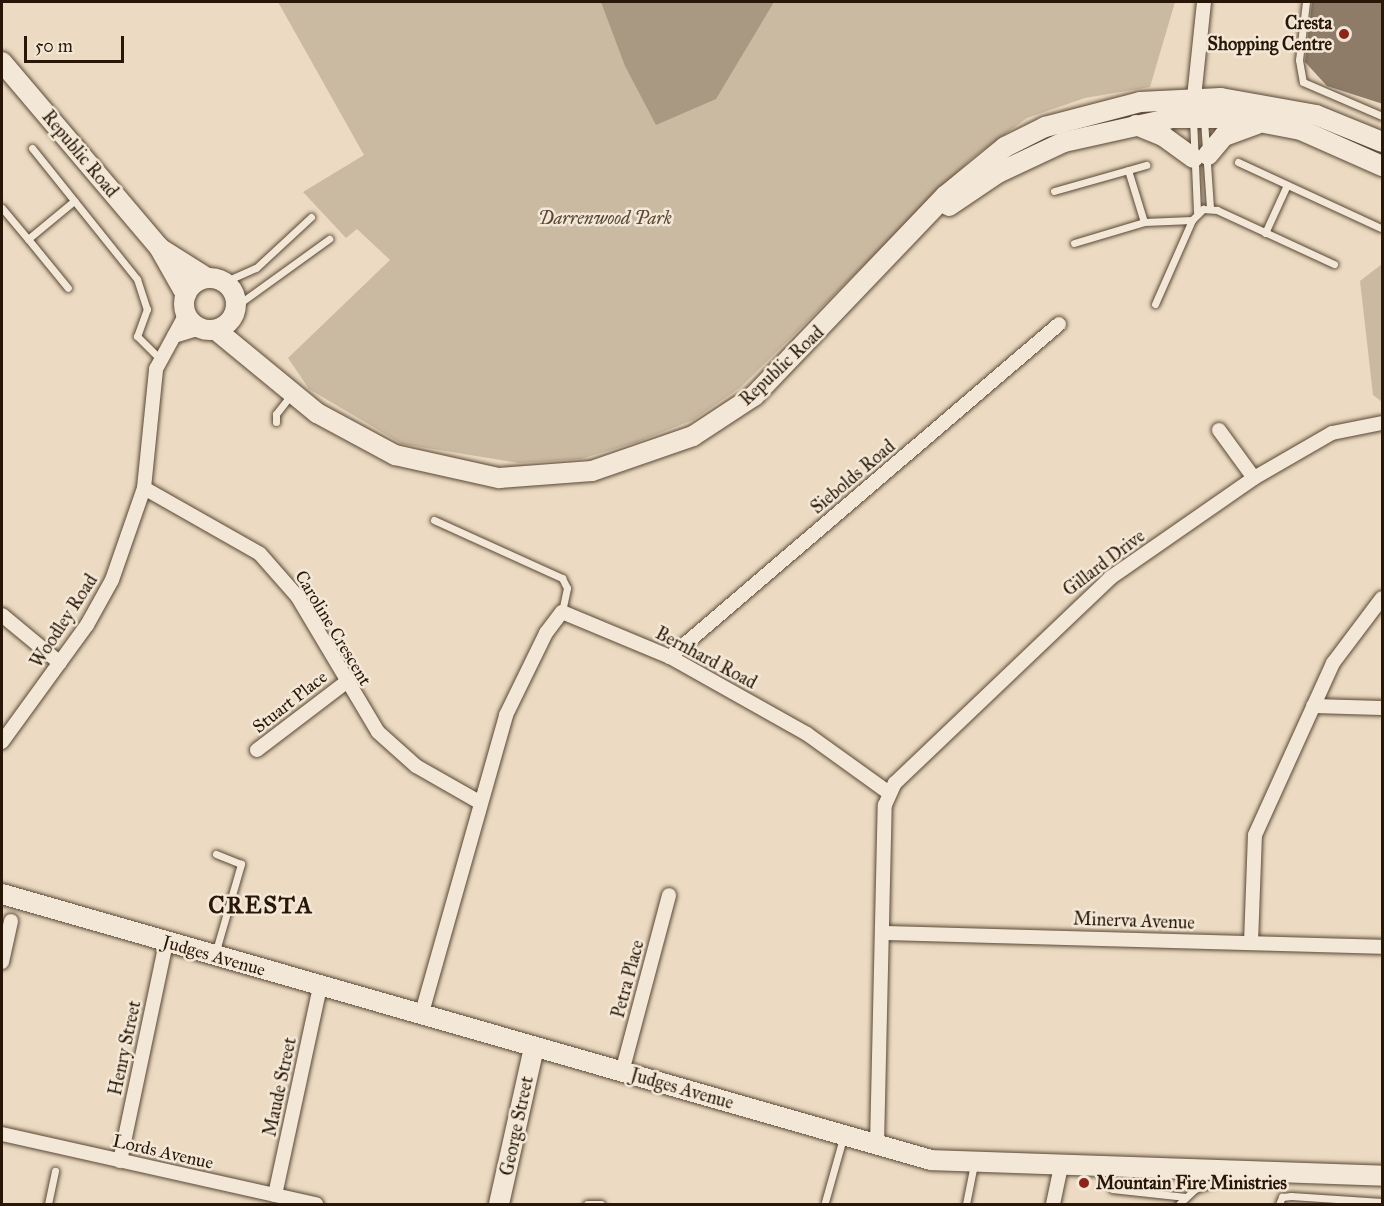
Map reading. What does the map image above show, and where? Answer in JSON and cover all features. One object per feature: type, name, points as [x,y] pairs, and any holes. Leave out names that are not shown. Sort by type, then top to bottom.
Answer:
[{"type":"main road","name":"Republic Road","points":[[2,62],[159,248],[186,305],[208,329],[254,356],[291,395],[350,434],[447,469],[530,477],[622,463],[693,436],[754,396],[978,167],[1024,136],[1109,107],[1198,108],[1294,110],[1383,142]]},
{"type":"main road","name":"Republic Road","points":[[922,225],[1032,155],[1198,108],[1263,122],[1338,144],[1383,166]]},
{"type":"main road","points":[[1134,125],[1163,136],[1200,156],[1224,136],[1263,122]]},
{"type":"main road","name":"Republic Road","points":[[159,248],[216,280],[235,309],[254,356]]},
{"type":"main road","points":[[186,305],[195,282],[216,280]]},
{"type":"main road","points":[[208,329],[235,309]]},
{"type":"main road","name":"Judges Avenue","points":[[2,894],[214,957],[940,1162],[1381,1176]]},
{"type":"main road","name":"George Street","points":[[499,1204],[534,1048]]},
{"type":"street","points":[[1198,108],[1197,72],[1204,2]]},
{"type":"street","name":"Woodley Road","points":[[2,742],[60,663],[112,580],[144,488],[160,359],[174,336],[186,305]]},
{"type":"street","name":"Siebolds Road","points":[[670,657],[1059,324]]},
{"type":"street","points":[[174,336],[208,329]]},
{"type":"street","name":"Gillard Drive","points":[[889,793],[1090,593],[1254,478],[1332,434],[1383,423]]},
{"type":"street","points":[[1219,430],[1254,478]]},
{"type":"street","name":"Caroline Crescent","points":[[144,488],[260,554],[297,596],[345,683],[396,750],[479,802]]},
{"type":"street","points":[[1251,943],[1256,835],[1333,663],[1383,598]]},
{"type":"street","points":[[421,1016],[479,802],[515,692],[562,612]]},
{"type":"street","name":"Bernhard Road","points":[[562,612],[670,657],[807,734],[889,793]]},
{"type":"street","points":[[2,615],[60,663]]},
{"type":"street","name":"Stuart Place","points":[[258,750],[345,683]]},
{"type":"street","points":[[1313,706],[1383,708]]},
{"type":"street","points":[[877,1145],[889,793]]},
{"type":"street","name":"Petra Place","points":[[622,1072],[669,895]]},
{"type":"street","points":[[2,962],[10,921]]},
{"type":"street","name":"Minerva Avenue","points":[[884,933],[1383,947]]},
{"type":"street","name":"Henry Street","points":[[120,1161],[166,943]]},
{"type":"street","name":"Maude Street","points":[[274,1195],[320,987]]},
{"type":"street","name":"Lords Avenue","points":[[2,1134],[316,1204]]},
{"type":"street","points":[[1053,1204],[1061,1166]]},
{"type":"lane","points":[[1306,2],[1299,60],[1303,82],[1383,116]]},
{"type":"lane","points":[[1155,304],[1197,212],[1200,156],[1198,108]]},
{"type":"lane","points":[[1198,108],[1200,156],[1210,208]]},
{"type":"lane","points":[[32,148],[145,292],[147,309],[138,336],[160,359]]},
{"type":"lane","points":[[1238,162],[1381,228]]},
{"type":"lane","points":[[1054,191],[1146,165]]},
{"type":"lane","points":[[1128,170],[1144,222]]},
{"type":"lane","points":[[1265,233],[1287,185]]},
{"type":"lane","points":[[28,239],[74,201]]},
{"type":"lane","points":[[2,208],[68,288]]},
{"type":"lane","points":[[1197,212],[1210,208],[1334,264]]},
{"type":"lane","points":[[216,280],[256,268],[311,217]]},
{"type":"lane","points":[[1074,243],[1144,222],[1192,220]]},
{"type":"lane","points":[[235,309],[329,239]]},
{"type":"lane","points":[[276,422],[276,414],[291,395]]},
{"type":"lane","points":[[434,520],[500,555],[562,578],[567,588],[562,612]]},
{"type":"lane","points":[[214,957],[241,864],[216,854]]},
{"type":"lane","points":[[825,1202],[844,1135]]},
{"type":"lane","points":[[966,1204],[974,1164]]},
{"type":"lane","points":[[48,1204],[55,1171]]},
{"type":"lane","points":[[1179,1204],[1186,1197],[1217,1182],[1220,1171]]},
{"type":"lane","points":[[1112,1189],[1186,1197]]},
{"type":"lane","points":[[1279,1204],[1282,1197],[1291,1196],[1383,1202]]},
{"type":"lane","points":[[586,1204],[601,1204]]},
{"type":"green space","name":"Darrenwood Park","points":[[278,2],[1175,2],[1150,87],[1085,98],[1027,118],[972,158],[741,387],[693,420],[637,442],[581,459],[519,463],[402,444],[309,389],[288,358],[390,260],[357,229],[346,238],[303,192],[364,155]]},
{"type":"green space","points":[[1382,264],[1382,402],[1373,395],[1360,281]]},
{"type":"shaded area","points":[[601,2],[774,2],[716,99],[656,125],[625,66]]},
{"type":"building","name":"Cresta Shopping Centre","points":[[1312,2],[1383,2],[1383,104],[1327,86],[1305,62]]},
{"type":"place","name":"Cresta Shopping Centre","points":[[1344,34]]},
{"type":"place","name":"Mountain Fire Ministries","points":[[1084,1183]]},
{"type":"district","name":"CRESTA","points":[[261,906]]}]
